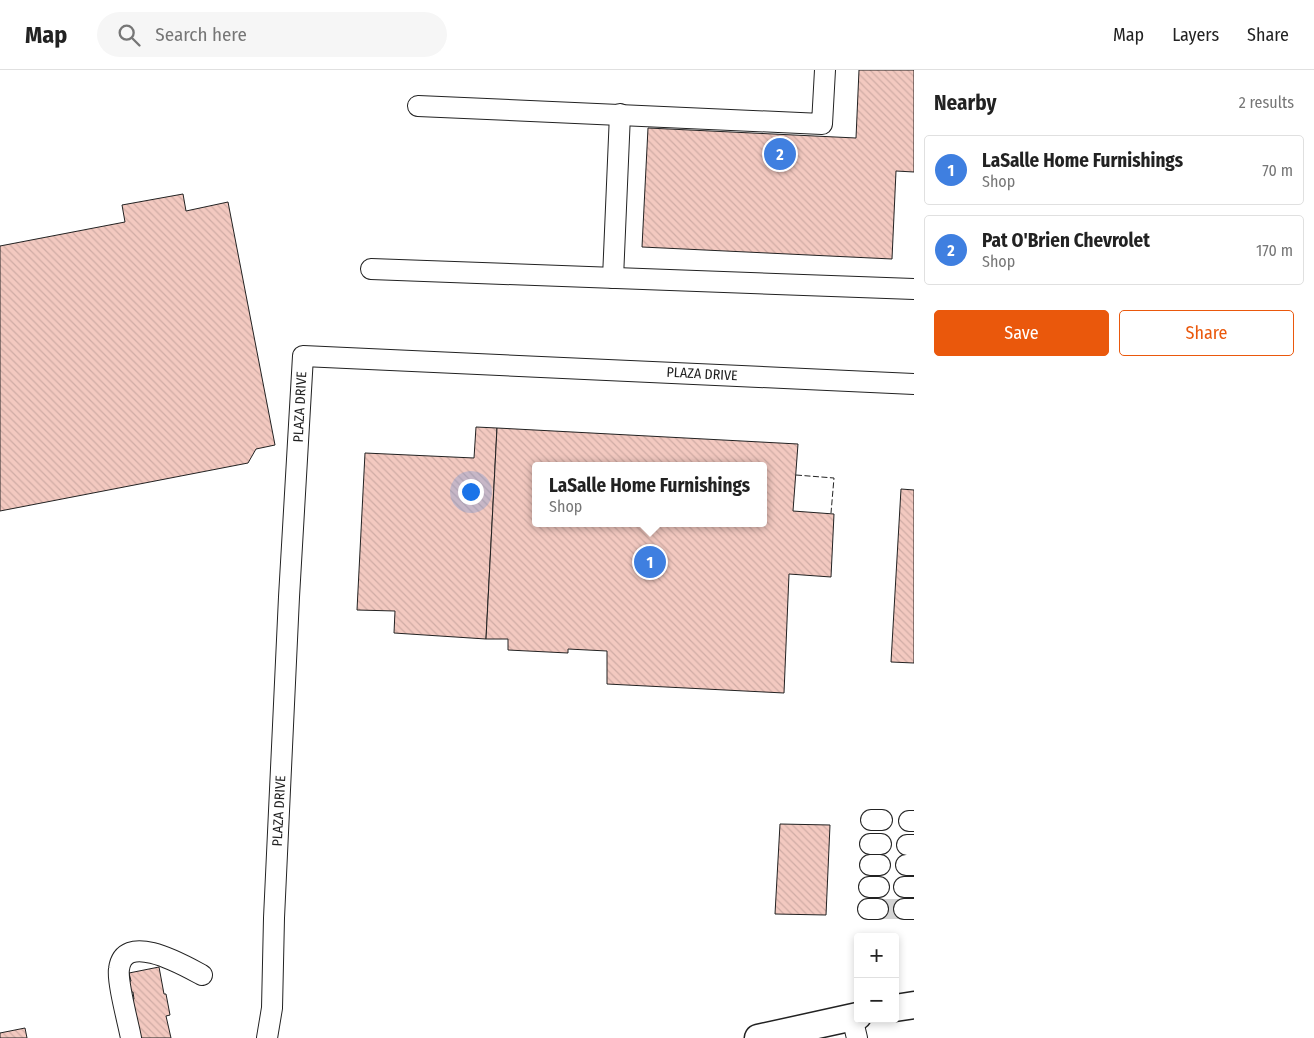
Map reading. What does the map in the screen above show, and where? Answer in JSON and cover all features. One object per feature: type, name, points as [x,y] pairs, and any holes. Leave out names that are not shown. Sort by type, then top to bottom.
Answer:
[{"type":"main road","points":[[899,1007],[914,1005]]},
{"type":"main road","points":[[758,1038],[855,1024]]},
{"type":"street","points":[[418,106],[822,124],[825,70]]},
{"type":"street","points":[[613,278],[620,114]]},
{"type":"street","points":[[371,269],[914,289]]},
{"type":"street","name":"PLAZA DRIVE","points":[[266,1038],[272,1008],[274,918],[289,598],[303,356],[914,384]]},
{"type":"street","points":[[131,1038],[118,971],[123,959],[128,954],[143,951],[160,954],[202,975]]},
{"type":"building","points":[[859,70],[914,70],[914,172],[896,171],[892,259],[642,247],[648,128],[856,138]]},
{"type":"building","points":[[183,194],[186,211],[228,202],[275,445],[256,449],[248,463],[0,511],[0,246],[125,222],[122,205]]},
{"type":"building","points":[[476,427],[497,428],[486,639],[394,633],[395,611],[357,610],[365,453],[474,458]]},
{"type":"building","points":[[497,428],[798,444],[793,511],[834,514],[831,577],[789,574],[784,693],[607,684],[607,651],[568,649],[568,653],[508,650],[508,639],[486,639]]},
{"type":"building","points":[[901,489],[914,490],[914,663],[891,662]]},
{"type":"building","points":[[780,824],[830,825],[826,915],[775,914]]},
{"type":"building","points":[[159,967],[170,1015],[166,1016],[171,1038],[138,1038],[128,1000],[134,999],[128,982],[131,981],[129,973]]},
{"type":"building","points":[[25,1028],[27,1038],[0,1038],[0,1033]]},
{"type":"tunnel","points":[[878,909],[904,909]]},
{"type":"fence","points":[[796,475],[834,478],[831,513]]},
{"type":"place","name":"Pat O'Brien Chevrolet","points":[[780,154]]},
{"type":"place","name":"LaSalle Home Furnishings","points":[[650,562]]}]
